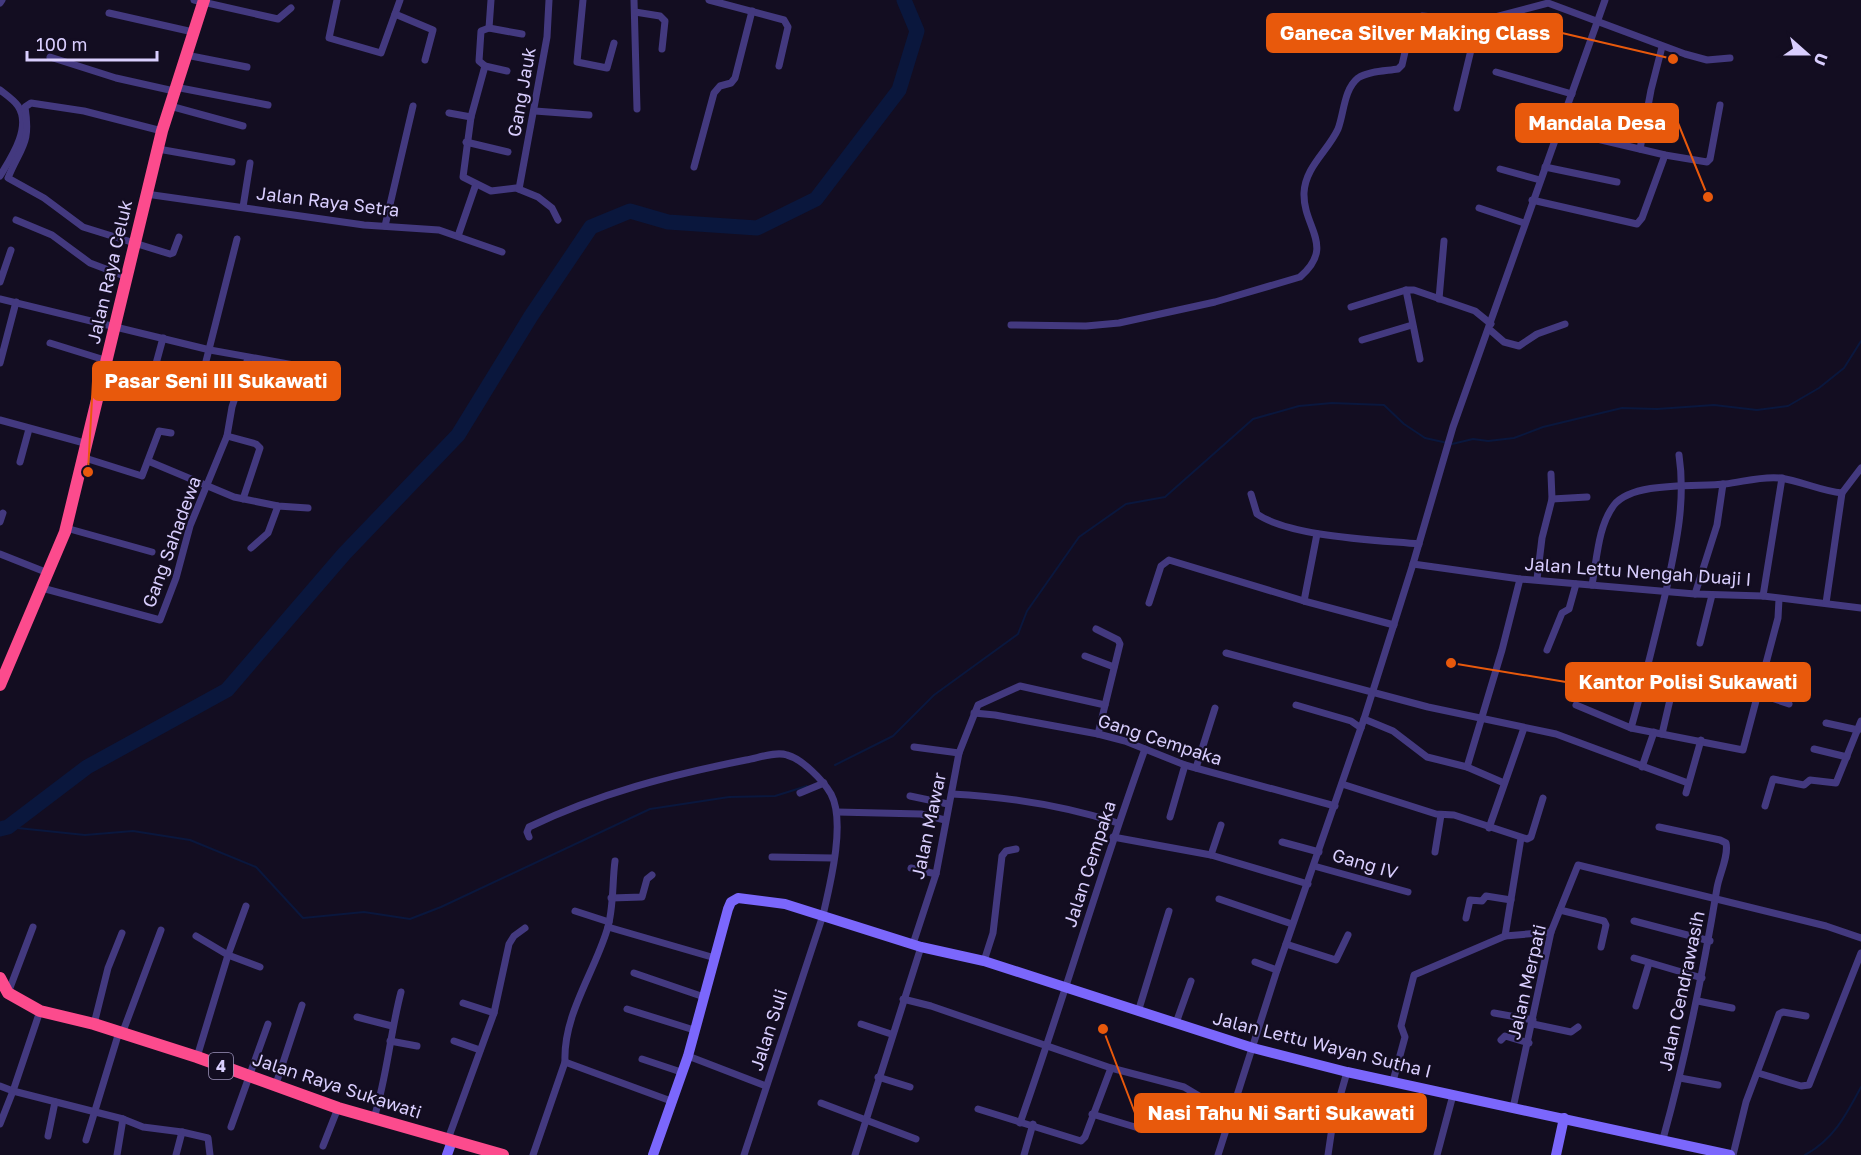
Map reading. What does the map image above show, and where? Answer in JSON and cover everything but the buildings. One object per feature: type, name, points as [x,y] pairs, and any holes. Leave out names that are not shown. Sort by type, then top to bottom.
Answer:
[{"type":"highway","name":"Jalan Raya Celuk","points":[[0,685],[6,656],[42,588],[66,528],[85,458],[162,131],[186,56],[200,1]]},
{"type":"highway","name":"Jalan Raya Sukawati","points":[[3,985],[40,1011],[94,1024],[197,1057],[338,1108],[503,1155]]},
{"type":"street","points":[[338,0],[329,38],[382,52],[400,0]]},
{"type":"street","points":[[489,28],[491,0]]},
{"type":"street","name":"Gang Jauk","points":[[519,189],[547,37],[549,0]]},
{"type":"street","points":[[582,0],[577,62],[607,68],[614,43]]},
{"type":"street","points":[[634,0],[637,109]]},
{"type":"street","points":[[710,0],[732,2],[786,22],[787,30],[779,66]]},
{"type":"street","points":[[1218,1155],[1276,970],[1364,719],[1453,427],[1605,0]]},
{"type":"street","points":[[200,1],[278,19],[291,8]]},
{"type":"street","points":[[1011,325],[1086,326],[1119,323],[1215,302],[1300,277],[1311,267],[1317,252],[1316,235],[1304,201],[1307,179],[1338,128],[1349,89],[1362,76],[1402,65],[1410,30],[1418,17],[1433,15],[1478,21],[1548,3],[1662,47],[1707,60],[1730,58]]},
{"type":"street","points":[[694,166],[714,93],[720,86],[734,80],[752,11]]},
{"type":"street","points":[[635,12],[660,16],[665,21],[662,49]]},
{"type":"street","points":[[109,13],[193,32]]},
{"type":"street","points":[[395,14],[434,31],[425,60]]},
{"type":"street","points":[[1456,108],[1478,21]]},
{"type":"street","points":[[507,71],[485,66],[479,60],[481,33],[489,28],[522,34]]},
{"type":"street","points":[[1640,149],[1662,47]]},
{"type":"street","points":[[186,56],[247,67]]},
{"type":"street","points":[[50,57],[116,78],[268,105]]},
{"type":"street","points":[[485,66],[466,141],[463,177],[495,191],[498,188],[519,189],[542,199],[552,208],[558,220]]},
{"type":"street","points":[[1496,72],[1572,94]]},
{"type":"street","points":[[0,90],[18,106],[21,116],[20,143],[0,176]]},
{"type":"street","points":[[162,131],[84,111],[28,104],[26,107],[28,136],[24,151],[9,175],[11,181],[44,198],[83,227],[170,254],[174,253],[179,237]]},
{"type":"street","points":[[1559,130],[1665,156],[1709,162],[1720,105]]},
{"type":"street","points":[[170,106],[243,126]]},
{"type":"street","points":[[385,226],[413,106]]},
{"type":"street","points":[[535,111],[589,115]]},
{"type":"street","points":[[449,113],[471,117]]},
{"type":"street","points":[[466,141],[508,152]]},
{"type":"street","points":[[158,149],[232,162]]},
{"type":"street","points":[[1532,200],[1637,224],[1642,218],[1665,156]]},
{"type":"street","points":[[243,207],[250,163]]},
{"type":"street","points":[[1545,167],[1617,182]]},
{"type":"street","points":[[1500,169],[1540,180]]},
{"type":"street","points":[[458,236],[476,184]]},
{"type":"street","name":"Jalan Raya Setra","points":[[146,194],[385,226],[426,228],[458,236],[502,252]]},
{"type":"street","points":[[1479,208],[1524,223]]},
{"type":"street","points":[[16,220],[51,235],[90,263],[127,277]]},
{"type":"street","points":[[201,381],[237,239]]},
{"type":"street","points":[[1439,299],[1444,242]]},
{"type":"street","points":[[0,282],[11,250]]},
{"type":"street","points":[[1351,307],[1406,290],[1414,290],[1475,311],[1504,342],[1519,346],[1537,334],[1565,324]]},
{"type":"street","points":[[1406,290],[1420,359]]},
{"type":"street","points":[[0,299],[116,325],[210,350],[327,371]]},
{"type":"street","points":[[0,363],[16,302]]},
{"type":"street","points":[[1362,340],[1412,325]]},
{"type":"street","points":[[164,338],[154,371],[165,377]]},
{"type":"street","points":[[50,343],[146,386]]},
{"type":"street","name":"Gang Sahadewa","points":[[42,588],[160,620],[176,578],[190,526],[227,436],[232,407],[248,357]]},
{"type":"street","points":[[0,420],[88,444]]},
{"type":"street","points":[[20,462],[29,429]]},
{"type":"street","points":[[85,458],[142,476],[159,431],[171,433]]},
{"type":"street","points":[[227,436],[260,447],[243,499]]},
{"type":"street","points":[[1631,728],[1650,661],[1675,554],[1683,485],[1679,455]]},
{"type":"street","points":[[148,461],[243,499],[278,506],[308,508]]},
{"type":"street","points":[[1826,603],[1842,494],[1861,468]]},
{"type":"street","points":[[1537,579],[1542,538],[1552,499],[1551,474]]},
{"type":"street","points":[[1592,585],[1604,523],[1620,499],[1630,493],[1683,485],[1724,484],[1765,477],[1782,478],[1842,494]]},
{"type":"street","points":[[1763,596],[1782,478]]},
{"type":"street","points":[[1695,594],[1716,525],[1724,484]]},
{"type":"street","points":[[1251,494],[1259,516],[1317,534],[1419,544]]},
{"type":"street","points":[[1552,499],[1587,497]]},
{"type":"street","points":[[251,548],[268,533],[278,506]]},
{"type":"street","points":[[0,522],[3,513]]},
{"type":"street","points":[[66,528],[152,552]]},
{"type":"street","points":[[1304,601],[1317,534]]},
{"type":"street","points":[[0,554],[48,573]]},
{"type":"street","points":[[1149,603],[1159,569],[1169,560],[1304,601],[1394,625]]},
{"type":"street","name":"Jalan Lettu Nengah Duaji I","points":[[1413,564],[1520,579],[1695,594],[1763,596],[1861,608]]},
{"type":"street","points":[[1467,767],[1483,718],[1520,579]]},
{"type":"street","points":[[1547,650],[1562,613],[1569,609],[1576,584]]},
{"type":"street","points":[[1700,643],[1712,595]]},
{"type":"street","points":[[1576,705],[1631,728],[1743,750],[1778,618],[1779,599]]},
{"type":"street","points":[[1096,629],[1120,643],[1098,734]]},
{"type":"street","points":[[1226,654],[1556,734],[1688,783]]},
{"type":"street","points":[[1085,656],[1114,667]]},
{"type":"street","points":[[974,713],[984,701],[1017,686],[1066,694],[1105,705]]},
{"type":"street","points":[[1642,767],[1658,733],[1673,687]]},
{"type":"street","points":[[1757,693],[1789,704]]},
{"type":"street","points":[[1296,705],[1351,721],[1361,728]]},
{"type":"street","points":[[1196,768],[1215,708]]},
{"type":"street","name":"Gang Cempaka","points":[[974,713],[1098,734],[1185,765],[1335,806]]},
{"type":"street","name":"Jalan Mawar","points":[[855,1155],[903,999],[936,874],[959,753],[974,713]]},
{"type":"street","points":[[1364,719],[1393,731],[1427,757],[1467,767],[1504,783]]},
{"type":"street","points":[[1765,806],[1773,779],[1804,785],[1810,780],[1835,783],[1861,721]]},
{"type":"street","points":[[1826,723],[1858,730]]},
{"type":"street","points":[[1489,828],[1524,728]]},
{"type":"street","points":[[1686,792],[1701,740]]},
{"type":"street","points":[[914,747],[959,753]]},
{"type":"street","name":"Jalan Cempaka","points":[[1020,1123],[1089,920],[1113,837],[1145,749]]},
{"type":"street","points":[[1814,749],[1847,757]]},
{"type":"street","points":[[529,837],[527,832],[529,827],[574,805],[664,778],[781,754],[800,763],[824,783],[837,812],[921,814],[945,820]]},
{"type":"street","points":[[1170,816],[1185,765]]},
{"type":"street","points":[[800,793],[824,783]]},
{"type":"street","points":[[1342,784],[1441,815],[1454,815],[1521,838],[1531,837],[1543,798]]},
{"type":"street","points":[[952,794],[1006,797],[1046,803],[1118,823]]},
{"type":"street","points":[[910,796],[948,804]]},
{"type":"street","name":"Jalan Suli","points":[[744,1155],[823,915],[833,858],[837,812]]},
{"type":"street","points":[[1436,852],[1441,815]]},
{"type":"street","points":[[1211,855],[1221,825]]},
{"type":"street","name":"Jalan Cendrawasih","points":[[1659,827],[1720,840],[1726,843],[1727,848],[1715,900],[1710,941],[1698,1001],[1663,1139]]},
{"type":"street","points":[[1113,837],[1211,855],[1308,884]]},
{"type":"street","points":[[1505,936],[1521,838]]},
{"type":"street","points":[[1282,842],[1319,852]]},
{"type":"street","points":[[984,961],[993,933],[1002,856],[1006,851],[1016,849]]},
{"type":"street","points":[[772,857],[833,858]]},
{"type":"street","points":[[533,1155],[565,1062],[564,1048],[569,1025],[609,924],[615,861]]},
{"type":"street","name":"Jalan Merpati","points":[[1513,1108],[1529,1043],[1551,932],[1578,865],[1715,900]]},
{"type":"street","name":"Gang IV","points":[[1314,866],[1408,892]]},
{"type":"street","points":[[911,868],[936,874]]},
{"type":"street","points":[[610,898],[642,897],[647,879],[652,875]]},
{"type":"street","points":[[1466,918],[1470,900],[1482,901],[1486,896],[1510,900]]},
{"type":"street","name":"Jalan Lettu Wayan Sutha I","points":[[715,958],[728,909],[734,898],[785,904],[917,945],[984,961],[1253,1048],[1347,1072],[1731,1155]]},
{"type":"street","points":[[1219,899],[1292,924]]},
{"type":"street","points":[[1715,900],[1860,936]]},
{"type":"street","points":[[197,1057],[227,956],[246,906]]},
{"type":"street","points":[[1560,910],[1604,921],[1606,925],[1601,947]]},
{"type":"street","points":[[575,911],[715,958],[688,1056],[653,1155]]},
{"type":"street","points":[[1138,1012],[1169,911]]},
{"type":"street","points":[[1634,921],[1710,941]]},
{"type":"street","points":[[3,985],[33,927]]},
{"type":"street","points":[[447,1155],[450,1140],[494,1013],[509,944],[525,928]]},
{"type":"street","points":[[86,1140],[120,1033],[161,930]]},
{"type":"street","points":[[1393,1081],[1405,1037],[1401,1026],[1414,975],[1505,936],[1551,932]]},
{"type":"street","points":[[94,1024],[108,968],[122,933]]},
{"type":"street","points":[[1286,944],[1335,960],[1338,959],[1348,935]]},
{"type":"street","points":[[196,936],[227,956],[260,968]]},
{"type":"street","points":[[1758,1073],[1801,1086],[1809,1085],[1861,953]]},
{"type":"street","points":[[1634,958],[1702,978]]},
{"type":"street","points":[[1255,962],[1276,970]]},
{"type":"street","points":[[1636,1006],[1649,963]]},
{"type":"street","points":[[634,973],[704,997]]},
{"type":"street","points":[[1176,1023],[1191,981]]},
{"type":"street","points":[[374,1118],[386,1078],[392,1026],[401,992]]},
{"type":"street","points":[[903,999],[931,1006],[1111,1068],[1185,1087],[1231,1115]]},
{"type":"street","points":[[1698,1001],[1732,1008]]},
{"type":"street","points":[[464,1003],[494,1013]]},
{"type":"street","points":[[276,1084],[302,1005]]},
{"type":"street","points":[[627,1009],[694,1030]]},
{"type":"street","points":[[0,1124],[40,1011]]},
{"type":"street","points":[[1494,1013],[1571,1032],[1578,1027]]},
{"type":"street","points":[[1731,1155],[1746,1102],[1779,1014],[1806,1016]]},
{"type":"street","points":[[357,1017],[392,1026]]},
{"type":"street","points":[[231,1127],[268,1024]]},
{"type":"street","points":[[861,1024],[891,1034]]},
{"type":"street","points":[[1501,1040],[1505,1036],[1529,1043]]},
{"type":"street","points":[[390,1041],[417,1046]]},
{"type":"street","points":[[454,1041],[480,1050]]},
{"type":"street","points":[[688,1056],[766,1086]]},
{"type":"street","points":[[642,1059],[681,1072]]},
{"type":"street","points":[[565,1062],[671,1101]]},
{"type":"street","points":[[978,1109],[1020,1123],[1033,1124],[1081,1141],[1085,1137],[1111,1068]]},
{"type":"street","points":[[1328,1155],[1333,1121],[1347,1072]]},
{"type":"street","points":[[878,1077],[910,1087]]},
{"type":"street","points":[[1680,1078],[1718,1085]]},
{"type":"street","points":[[0,1086],[123,1119],[143,1127],[208,1138],[210,1155]]},
{"type":"street","points":[[1437,1155],[1453,1095]]},
{"type":"street","points":[[48,1136],[55,1102]]},
{"type":"street","points":[[821,1103],[916,1139]]},
{"type":"street","points":[[323,1146],[338,1108]]},
{"type":"street","points":[[1092,1114],[1135,1127]]},
{"type":"street","points":[[1556,1155],[1564,1118]]},
{"type":"street","points":[[117,1155],[123,1119]]},
{"type":"street","points":[[1024,1155],[1033,1124]]},
{"type":"street","points":[[176,1155],[182,1132]]},
{"type":"waterway","points":[[0,829],[8,827],[87,767],[227,690],[344,554],[458,435],[531,316],[591,227],[630,211],[668,222],[757,228],[816,199],[899,90],[917,31],[904,0]]},
{"type":"waterway","points":[[835,765],[893,736],[934,695],[1018,634],[1027,611],[1079,537],[1126,504],[1165,497],[1253,419],[1299,406],[1332,403],[1384,405],[1404,424],[1425,438],[1452,444],[1473,439],[1488,441],[1514,438],[1543,427],[1622,408],[1657,409],[1714,405],[1757,410],[1788,406],[1819,388],[1844,368],[1861,341]]},
{"type":"waterway","points":[[8,827],[85,835],[133,831],[190,840],[256,867],[303,918],[364,912],[410,919],[441,907],[650,809],[729,797],[775,796],[807,786]]},
{"type":"waterway","points":[[1805,1155],[1832,1134],[1861,1087]]},
{"type":"place","name":"Ganeca Silver Making Class","points":[[1673,59]]},
{"type":"place","name":"Mandala Desa","points":[[1708,197]]},
{"type":"place","name":"Pasar Seni III Sukawati","points":[[88,472]]},
{"type":"place","name":"Kantor Polisi Sukawati","points":[[1451,663]]},
{"type":"place","name":"Nasi Tahu Ni Sarti Sukawati","points":[[1103,1029]]}]
